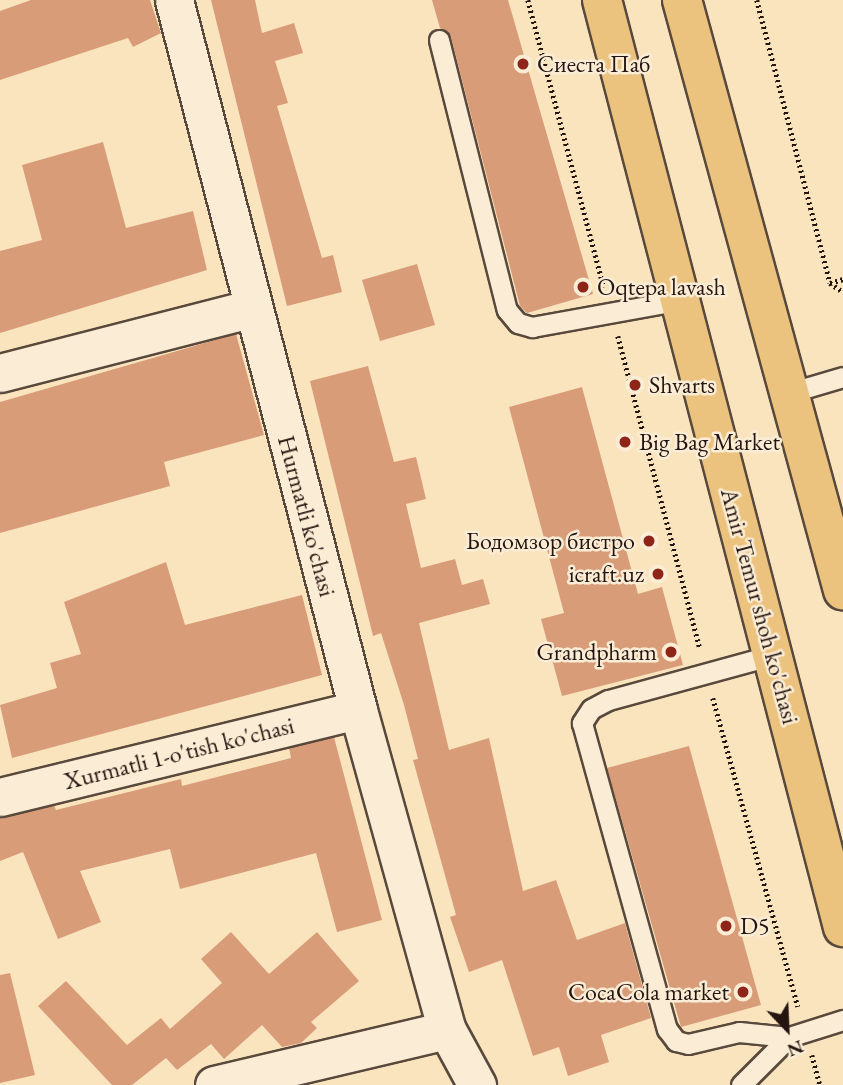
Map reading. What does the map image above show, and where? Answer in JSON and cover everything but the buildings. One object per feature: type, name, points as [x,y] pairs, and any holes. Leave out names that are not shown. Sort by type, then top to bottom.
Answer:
[{"type":"main road","name":"Amir Temur shoh ko'chasi","points":[[602,0],[843,927]]},
{"type":"main road","points":[[682,0],[843,590]]},
{"type":"street","name":"Hurmatli ko'chasi","points":[[174,0],[358,710],[447,1030],[477,1085]]},
{"type":"street","points":[[0,373],[253,307]]},
{"type":"street","name":"Xurmatli 1-o'tish ko'chasi","points":[[0,797],[358,710]]},
{"type":"street","points":[[214,1085],[447,1030]]},
{"type":"lane","points":[[439,40],[507,310],[518,323],[532,327],[681,300]]},
{"type":"lane","points":[[789,393],[843,377]]},
{"type":"lane","points":[[773,655],[591,709],[582,723],[667,1030],[676,1041],[688,1044],[739,1032],[797,1034],[843,1020]]},
{"type":"lane","points":[[741,1085],[797,1034]]},
{"type":"path","points":[[528,0],[707,675],[797,1034],[820,1085]]},
{"type":"path","points":[[757,0],[830,283],[843,292]]},
{"type":"path","points":[[830,283],[843,279]]},
{"type":"place","name":"Сиеста Паб","points":[[523,64]]},
{"type":"place","name":"Oqtepa lavash","points":[[583,287]]},
{"type":"place","name":"Shvarts","points":[[635,385]]},
{"type":"place","name":"Big Bag Market","points":[[625,442]]},
{"type":"place","name":"Бодомзор бистро","points":[[649,541]]},
{"type":"place","name":"icraft.uz","points":[[658,574]]},
{"type":"place","name":"Grandpharm","points":[[671,652]]},
{"type":"place","name":"D5","points":[[726,926]]},
{"type":"place","name":"CocaCola market","points":[[743,992]]}]
